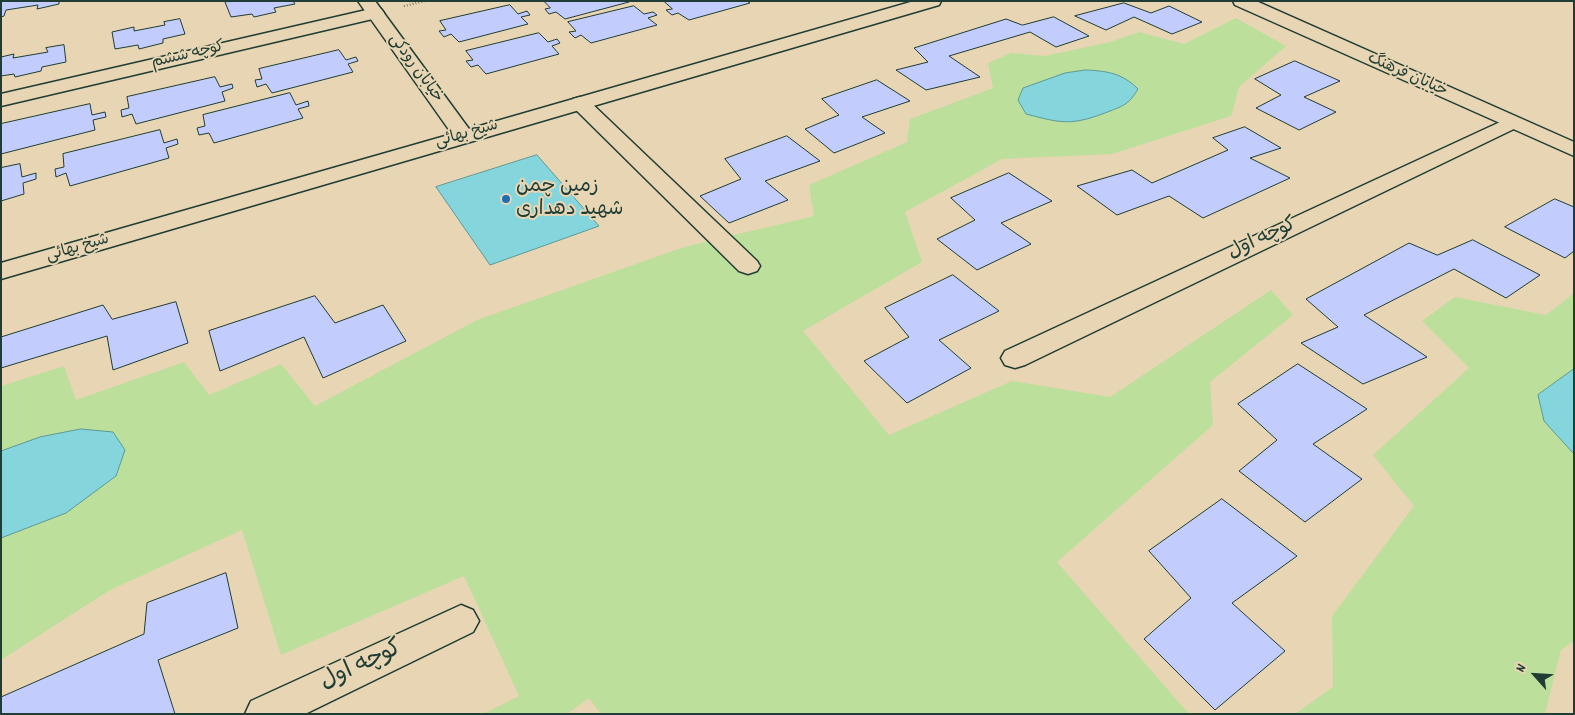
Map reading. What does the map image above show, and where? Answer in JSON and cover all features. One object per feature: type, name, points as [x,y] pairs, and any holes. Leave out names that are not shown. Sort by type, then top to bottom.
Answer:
[{"type":"street","name":"شیخ بهائی","points":[[1,271],[933,1]]},
{"type":"street","name":"خیابان فرهنگ","points":[[1241,1],[1574,150]]},
{"type":"street","name":"کوچه ششم","points":[[1,100],[370,7]]},
{"type":"street","name":"خیابان رودکی","points":[[370,7],[464,136]]},
{"type":"street","points":[[580,103],[748,266]]},
{"type":"street","name":"کوچه اول","points":[[1015,358],[1511,123]]},
{"type":"street","name":"کوچه اول","points":[[264,714],[460,621]]},
{"type":"green space","points":[[1236,18],[1286,46],[1239,87],[1231,116],[1112,154],[1002,159],[905,212],[922,262],[803,331],[889,435],[1012,381],[1110,397],[1271,290],[1293,315],[1210,382],[1213,425],[1057,562],[1189,714],[601,714],[589,698],[567,714],[483,714],[519,696],[464,576],[281,655],[242,530],[110,590],[1,660],[1,386],[64,366],[76,400],[184,362],[209,395],[281,364],[315,406],[477,320],[684,247],[814,216],[809,185],[907,142],[910,119],[993,88],[988,63],[1011,53],[1045,56],[1110,42],[1139,32],[1184,44]]},
{"type":"green space","points":[[1574,293],[1574,641],[1561,650],[1545,714],[1295,714],[1333,687],[1332,616],[1414,506],[1373,455],[1469,368],[1422,321],[1455,297],[1546,315]]},
{"type":"water","points":[[1086,70],[1101,71],[1120,76],[1138,89],[1124,105],[1083,120],[1066,122],[1026,114],[1018,100],[1023,88],[1065,73]]},
{"type":"water","name":"زمین چمن شهید دهداری","points":[[537,155],[599,226],[490,265],[436,187]]},
{"type":"water","points":[[1574,369],[1574,454],[1544,421],[1538,395]]},
{"type":"water","points":[[81,429],[113,432],[125,450],[116,476],[66,513],[1,538],[1,451],[40,437]]},
{"type":"building","points":[[1,1],[59,1],[59,4],[37,9],[38,5],[6,10],[4,16],[1,17]]},
{"type":"building","points":[[293,1],[295,4],[274,8],[276,12],[254,17],[252,14],[231,17],[225,2]]},
{"type":"building","points":[[544,1],[629,2],[565,19],[556,12],[549,14],[545,9],[550,8]]},
{"type":"building","points":[[664,1],[747,1],[750,3],[689,20],[678,13],[672,15],[666,10],[672,9]]},
{"type":"building","points":[[1124,3],[1151,13],[1169,6],[1202,22],[1172,34],[1134,17],[1106,30],[1075,16]]},
{"type":"building","points":[[510,5],[518,14],[527,11],[530,15],[521,17],[528,24],[459,42],[451,34],[444,37],[439,31],[446,30],[440,21]]},
{"type":"building","points":[[634,6],[644,14],[653,12],[657,15],[648,18],[657,25],[591,43],[581,35],[575,38],[569,32],[576,31],[568,22]]},
{"type":"building","points":[[1054,17],[1089,36],[1056,47],[1030,32],[949,56],[980,77],[926,90],[896,70],[928,62],[914,48],[1006,19],[1022,25]]},
{"type":"building","points":[[180,19],[185,34],[163,39],[163,43],[139,49],[138,45],[115,49],[112,32],[134,27],[134,31],[165,25],[164,22]]},
{"type":"building","points":[[539,33],[548,42],[557,39],[560,43],[552,46],[559,54],[486,74],[478,65],[471,67],[466,61],[473,60],[466,51]]},
{"type":"building","points":[[64,45],[66,62],[42,67],[41,71],[15,77],[14,74],[1,76],[1,57],[14,54],[13,58],[48,52],[46,48]]},
{"type":"building","points":[[339,50],[346,60],[356,57],[358,61],[348,64],[353,72],[272,93],[266,84],[257,87],[255,80],[262,79],[259,69]]},
{"type":"building","points":[[1295,61],[1340,81],[1304,97],[1336,112],[1299,130],[1256,108],[1281,95],[1255,79]]},
{"type":"building","points":[[215,77],[220,87],[232,84],[233,88],[222,92],[225,101],[136,124],[132,114],[122,117],[121,110],[129,108],[127,97]]},
{"type":"building","points":[[877,80],[910,101],[862,117],[885,133],[834,153],[805,129],[839,115],[822,99]]},
{"type":"building","points":[[290,93],[296,105],[308,101],[309,106],[298,109],[303,118],[214,143],[209,133],[199,135],[197,128],[205,126],[203,115]]},
{"type":"building","points":[[90,104],[92,115],[105,112],[106,117],[93,120],[95,130],[1,154],[1,124]]},
{"type":"building","points":[[1245,127],[1281,148],[1250,158],[1290,178],[1203,218],[1169,196],[1117,215],[1077,186],[1132,170],[1152,183],[1228,150],[1213,138]]},
{"type":"building","points":[[160,130],[164,143],[177,139],[178,144],[166,148],[169,158],[70,186],[66,173],[56,177],[55,169],[64,167],[63,154]]},
{"type":"building","points":[[787,136],[820,161],[765,181],[788,200],[729,223],[700,196],[741,179],[725,159]]},
{"type":"building","points":[[20,164],[22,177],[36,173],[36,179],[23,183],[24,194],[1,201],[1,168]]},
{"type":"building","points":[[1009,173],[1052,201],[1001,223],[1031,244],[977,270],[937,239],[975,220],[951,198]]},
{"type":"building","points":[[1555,199],[1574,207],[1574,251],[1565,258],[1505,227]]},
{"type":"building","points":[[1473,240],[1540,275],[1506,298],[1454,269],[1364,315],[1427,357],[1363,384],[1301,343],[1338,327],[1306,299],[1409,243],[1437,255]]},
{"type":"building","points":[[953,275],[999,311],[939,340],[971,368],[907,403],[864,361],[909,337],[885,308]]},
{"type":"building","points":[[315,296],[335,323],[383,305],[406,341],[323,378],[304,337],[220,371],[209,331]]},
{"type":"building","points":[[176,302],[188,343],[113,370],[107,336],[1,368],[1,337],[103,305],[112,319]]},
{"type":"building","points":[[1298,364],[1367,409],[1313,444],[1362,479],[1305,522],[1239,471],[1277,440],[1238,404]]},
{"type":"building","points":[[1222,499],[1297,556],[1232,603],[1285,651],[1215,710],[1144,639],[1191,598],[1149,551]]},
{"type":"building","points":[[226,573],[238,628],[158,660],[175,714],[1,714],[1,697],[144,634],[147,603]]},
{"type":"place","name":"زمین چمن شهید دهداری","points":[[506,199]]}]
